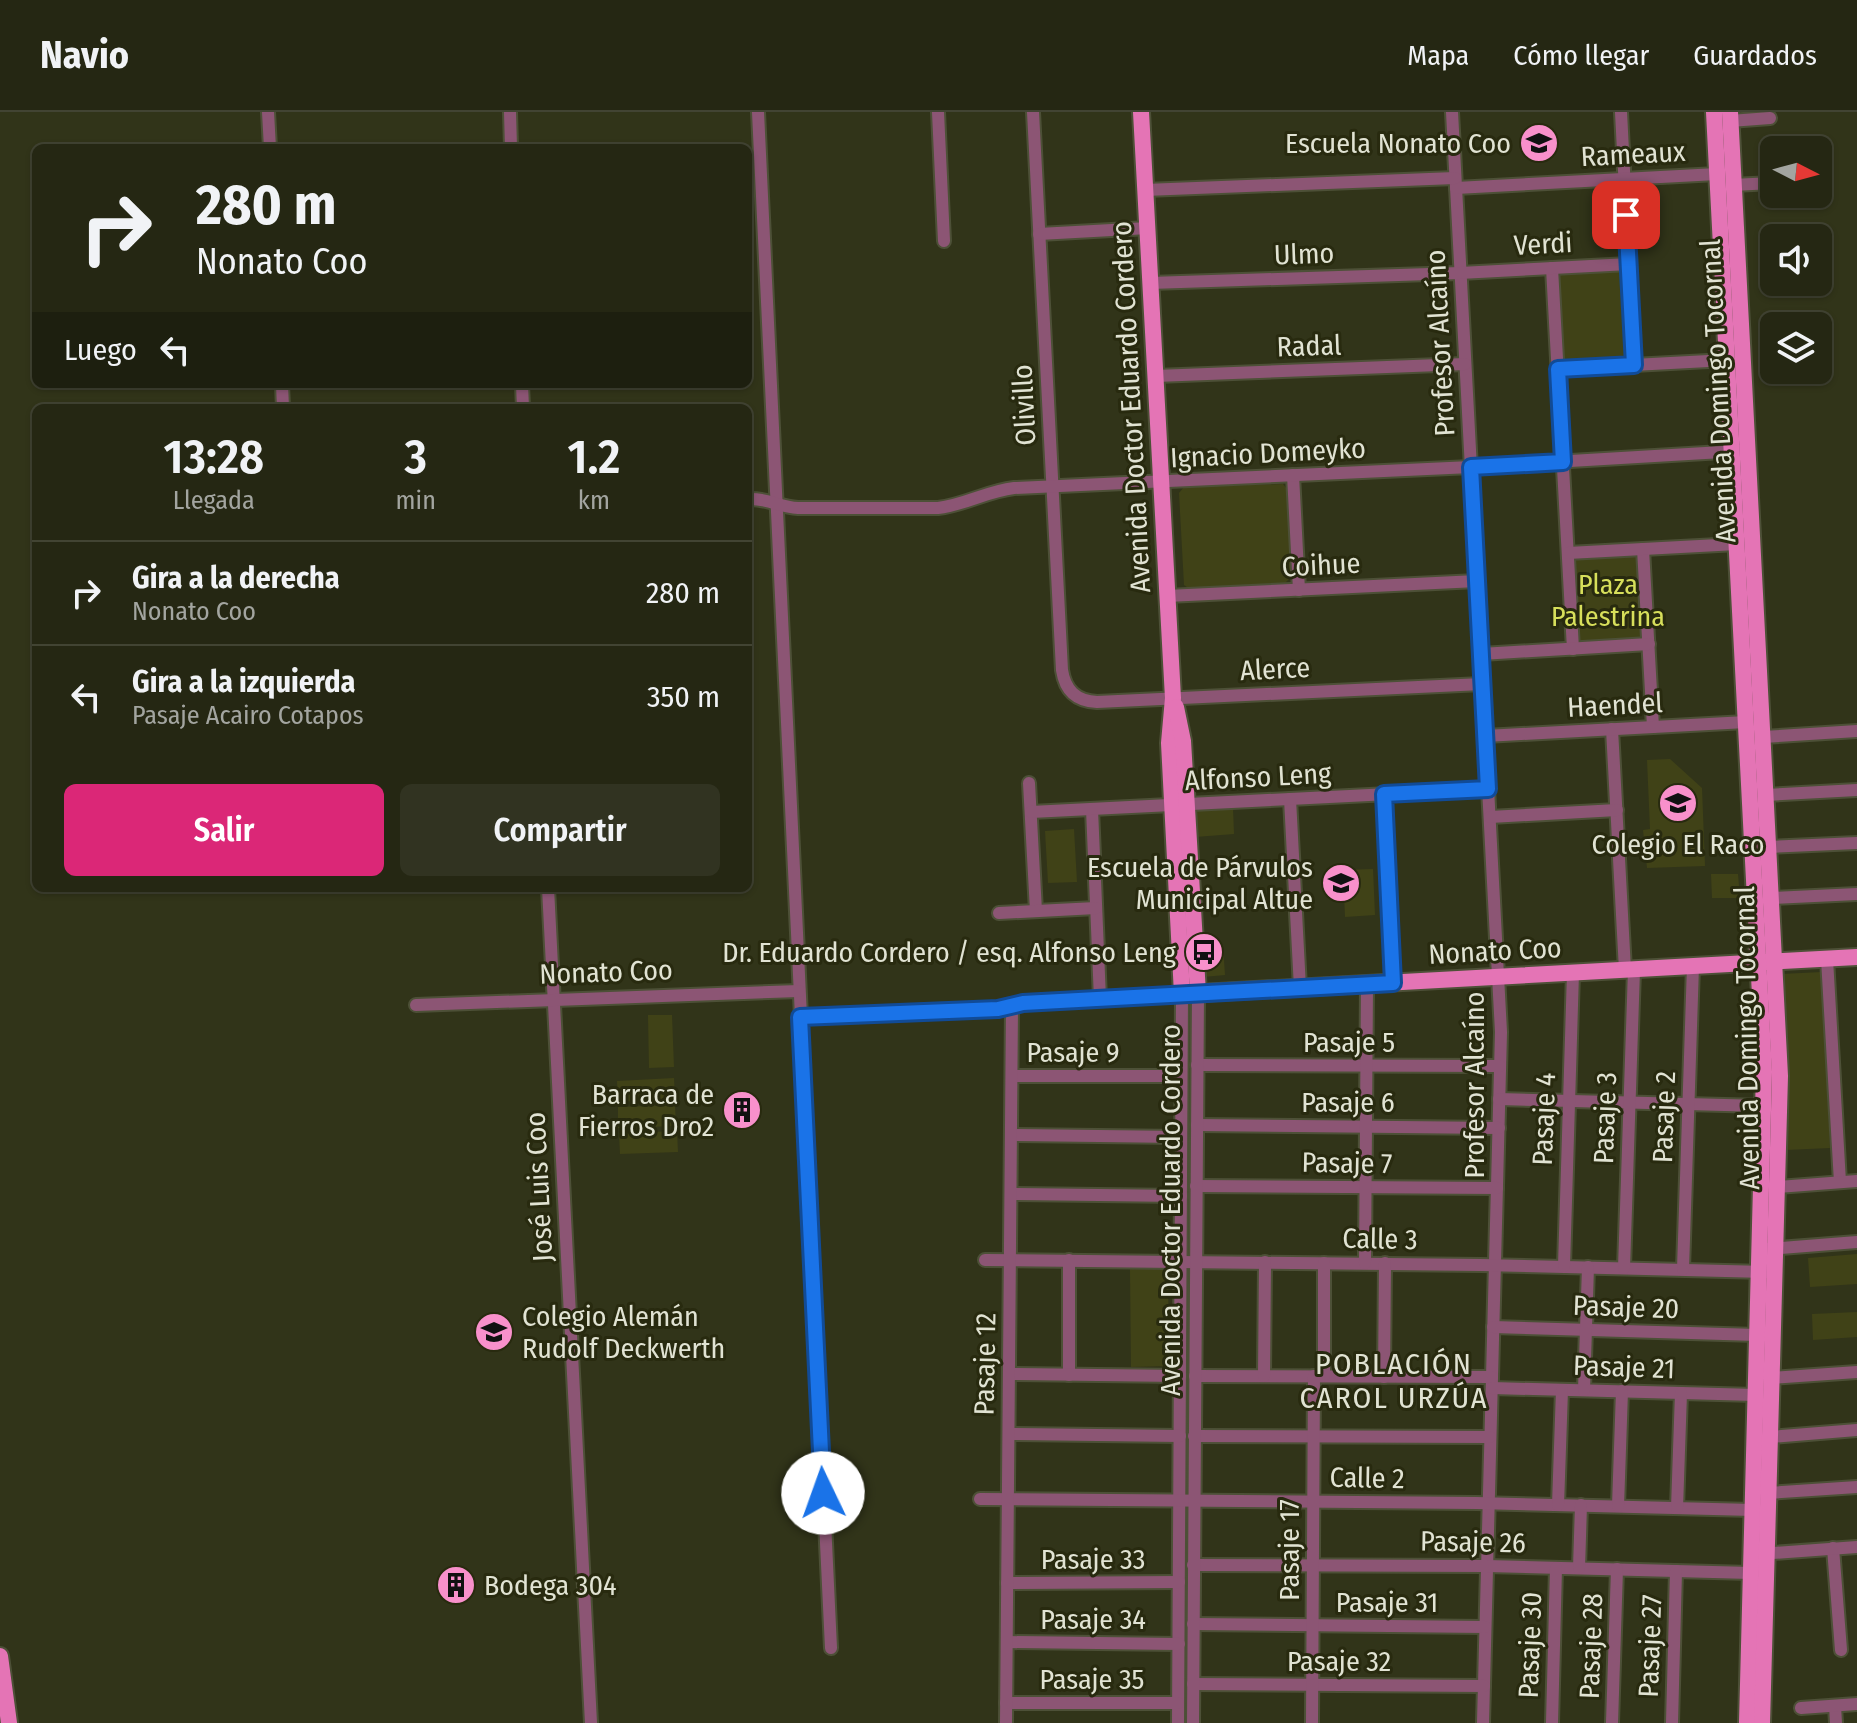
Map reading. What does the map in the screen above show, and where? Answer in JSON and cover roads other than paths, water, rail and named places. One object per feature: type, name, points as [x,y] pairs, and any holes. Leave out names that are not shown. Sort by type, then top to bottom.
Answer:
[{"type":"main road","name":"Avenida Doctor Eduardo Cordero","points":[[1141,112],[1173,698],[1169,743],[1179,805],[1190,994]]},
{"type":"main road","name":"Avenida Domingo Tocornal","points":[[1714,112],[1727,360],[1740,451],[1737,544],[1746,722],[1780,1076],[1777,1187],[1767,1249]]},
{"type":"main road","name":"Avenida Domingo Tocornal","points":[[1730,116],[1740,451],[1763,737],[1771,898],[1763,1043],[1770,1437],[1768,1493],[1759,1554],[1751,1573],[1747,1723]]},
{"type":"main road","name":"Nonato Coo","points":[[1190,994],[1857,957]]},
{"type":"main road","name":"Avenida Domingo Tocornal","points":[[1762,1723],[1759,1554],[1753,1510],[1757,1335],[1767,1272]]},
{"type":"main road","points":[[0,1656],[9,1723]]},
{"type":"street","points":[[268,112],[270,144]]},
{"type":"street","points":[[510,112],[511,144]]},
{"type":"street","points":[[758,112],[831,1648]]},
{"type":"street","points":[[938,112],[944,241]]},
{"type":"street","name":"Olivillo","points":[[1033,112],[1062,670],[1072,694]]},
{"type":"street","name":"Profesor Alcaíno","points":[[1452,112],[1490,817],[1500,1066],[1483,1723]]},
{"type":"street","points":[[1621,112],[1634,365]]},
{"type":"street","points":[[1730,116],[1770,118]]},
{"type":"street","name":"Rameaux","points":[[1145,190],[1625,179],[1717,174]]},
{"type":"street","points":[[1733,185],[1760,184]]},
{"type":"street","points":[[1039,234],[1148,228]]},
{"type":"street","name":"Verdi","points":[[1460,273],[1629,264]]},
{"type":"street","points":[[1552,268],[1573,649]]},
{"type":"street","name":"Ulmo","points":[[1150,283],[1460,273]]},
{"type":"street","points":[[1558,369],[1727,360]]},
{"type":"street","name":"Radal","points":[[1156,376],[1465,364]]},
{"type":"street","name":"Ignacio Domeyko","points":[[752,499],[766,499],[798,508],[938,508],[1004,489],[1740,451]]},
{"type":"street","points":[[1293,475],[1299,590]]},
{"type":"street","points":[[1568,553],[1737,544]]},
{"type":"street","points":[[1643,549],[1653,727]]},
{"type":"street","name":"Coihue","points":[[1167,596],[1477,581]]},
{"type":"street","points":[[1481,654],[1649,644]]},
{"type":"street","name":"Alerce","points":[[1072,694],[1090,702],[1482,684]]},
{"type":"street","name":"Haendel","points":[[1485,736],[1746,722]]},
{"type":"street","name":"Pasaje 3","points":[[1612,729],[1629,970],[1624,1268]]},
{"type":"street","points":[[1763,737],[1857,731]]},
{"type":"street","points":[[1029,783],[1036,911]]},
{"type":"street","name":"Alfonso Leng","points":[[1031,812],[1488,789]]},
{"type":"street","points":[[1766,795],[1857,790]]},
{"type":"street","points":[[1384,794],[1393,983]]},
{"type":"street","points":[[1290,799],[1300,988]]},
{"type":"street","points":[[1092,809],[1100,999]]},
{"type":"street","points":[[1490,817],[1617,810]]},
{"type":"street","points":[[1768,847],[1857,843]]},
{"type":"street","name":"José Luis Coo","points":[[548,892],[591,1723]]},
{"type":"street","points":[[1771,898],[1857,894]]},
{"type":"street","points":[[999,913],[1096,908]]},
{"type":"street","points":[[1827,959],[1840,1182]]},
{"type":"street","name":"Pasaje 2","points":[[1683,1269],[1693,966]]},
{"type":"street","name":"Pasaje 4","points":[[1564,1266],[1573,973]]},
{"type":"street","points":[[1365,1263],[1367,984]]},
{"type":"street","name":"Nonato Coo","points":[[416,1005],[799,991]]},
{"type":"street","name":"Nonato Coo","points":[[800,1017],[998,1009],[1023,1003],[1190,994]]},
{"type":"street","name":"Avenida Doctor Eduardo Cordero","points":[[1190,994],[1197,1065],[1193,1723]]},
{"type":"street","name":"Avenida Doctor Eduardo Cordero","points":[[1178,1723],[1181,1076],[1190,994]]},
{"type":"street","name":"Pasaje 12","points":[[1006,1723],[1012,1005]]},
{"type":"street","name":"Pasaje 5","points":[[1197,1065],[1500,1066]]},
{"type":"street","name":"Pasaje 9","points":[[1012,1076],[1181,1076]]},
{"type":"street","points":[[1499,1099],[1763,1106]]},
{"type":"street","name":"Pasaje 6","points":[[1197,1125],[1499,1128]]},
{"type":"street","points":[[1011,1135],[1181,1137]]},
{"type":"street","points":[[1777,1187],[1857,1181]]},
{"type":"street","name":"Pasaje 7","points":[[1196,1186],[1497,1188]]},
{"type":"street","points":[[1011,1194],[1181,1196]]},
{"type":"street","points":[[1767,1249],[1857,1242]]},
{"type":"street","name":"Calle 3","points":[[985,1260],[1385,1263],[1767,1272]]},
{"type":"street","points":[[1069,1260],[1069,1375]]},
{"type":"street","points":[[1264,1376],[1265,1262]]},
{"type":"street","name":"Pasaje 17","points":[[1312,1723],[1314,1436],[1324,1263]]},
{"type":"street","points":[[1384,1377],[1385,1263]]},
{"type":"street","points":[[1584,1390],[1588,1267]]},
{"type":"street","name":"Pasaje 20","points":[[1493,1327],[1757,1335]]},
{"type":"street","points":[[1771,1378],[1857,1372]]},
{"type":"street","points":[[1009,1374],[1180,1376]]},
{"type":"street","name":"Pasaje 21","points":[[1195,1376],[1384,1377],[1492,1382],[1562,1390],[1756,1395]]},
{"type":"street","points":[[1558,1505],[1562,1390]]},
{"type":"street","points":[[1618,1506],[1622,1391]]},
{"type":"street","points":[[1677,1508],[1681,1393]]},
{"type":"street","points":[[1770,1437],[1857,1430]]},
{"type":"street","points":[[1009,1434],[1180,1436]]},
{"type":"street","points":[[1194,1436],[1490,1437]]},
{"type":"street","points":[[1768,1493],[1857,1487]]},
{"type":"street","name":"Calle 2","points":[[980,1499],[1489,1503],[1753,1510]]},
{"type":"street","points":[[1579,1568],[1581,1505]]},
{"type":"street","points":[[1759,1554],[1857,1547]]},
{"type":"street","points":[[1833,1548],[1841,1650]]},
{"type":"street","name":"Pasaje 26","points":[[1193,1565],[1487,1566],[1751,1573]]},
{"type":"street","name":"Pasaje 30","points":[[1552,1723],[1556,1568]]},
{"type":"street","name":"Pasaje 28","points":[[1612,1723],[1617,1569]]},
{"type":"street","name":"Pasaje 27","points":[[1672,1723],[1676,1571]]},
{"type":"street","name":"Pasaje 33","points":[[1007,1583],[1179,1582]]},
{"type":"street","name":"Pasaje 31","points":[[1193,1624],[1485,1627]]},
{"type":"street","name":"Pasaje 34","points":[[1007,1642],[1179,1644]]},
{"type":"street","name":"Pasaje 32","points":[[1193,1684],[1484,1686]]},
{"type":"street","name":"Pasaje 35","points":[[1006,1703],[1178,1703]]},
{"type":"street","points":[[1801,1708],[1857,1704]]},
{"type":"street","points":[[1835,1706],[1836,1723]]},
{"type":"place","name":"Escuela Nonato Coo","points":[[1539,143]]},
{"type":"place","name":"Colegio El Raco","points":[[1678,803]]},
{"type":"place","name":"Escuela de Párvulos Municipal Altue","points":[[1341,883]]},
{"type":"place","name":"Dr. Eduardo Cordero / esq. Alfonso Leng","points":[[1204,952]]},
{"type":"place","name":"Barraca de Fierros Dro2","points":[[742,1110]]},
{"type":"place","name":"Colegio Alemán Rudolf Deckwerth","points":[[494,1332]]},
{"type":"place","name":"Bodega 304","points":[[456,1585]]},
{"type":"district","name":"POBLACIÓN CAROL URZÚA","points":[[1394,1381]]},
{"type":"park label","name":"Plaza Palestrina","points":[[1608,600]]}]
